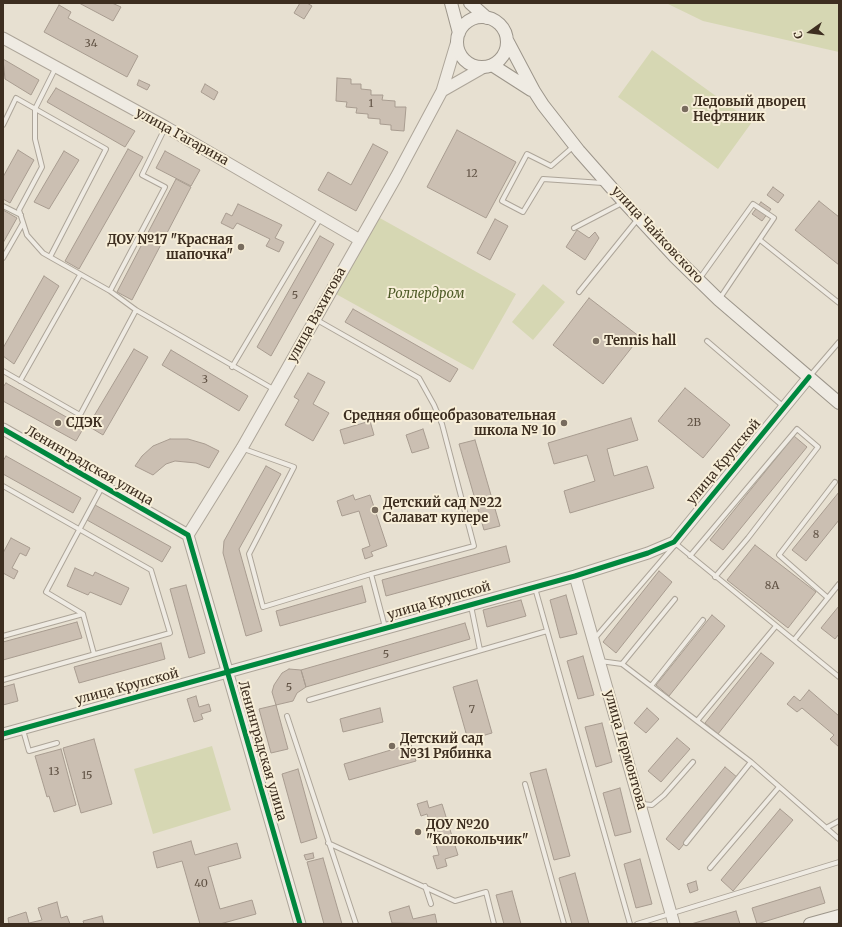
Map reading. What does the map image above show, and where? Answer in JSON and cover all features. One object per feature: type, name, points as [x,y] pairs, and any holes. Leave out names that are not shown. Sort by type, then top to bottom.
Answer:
[{"type":"main road","points":[[451,3],[462,57],[476,66],[488,66],[534,91]]},
{"type":"main road","points":[[470,3],[487,18],[501,26],[507,40],[503,55],[488,66]]},
{"type":"main road","points":[[458,37],[464,25],[470,20],[478,17],[487,18]]},
{"type":"main road","name":"улица Чайковского","points":[[507,40],[534,91],[575,146],[624,202],[719,300],[839,403]]},
{"type":"main road","points":[[814,923],[839,916]]},
{"type":"street","name":"улица Вахитова","points":[[188,535],[242,448],[360,240],[442,91],[458,37]]},
{"type":"street","name":"улица Гагарина","points":[[3,38],[166,127],[360,240]]},
{"type":"street","points":[[442,91],[488,66]]},
{"type":"street","name":"улица Крупской","points":[[3,734],[575,576],[675,543],[809,377]]},
{"type":"street","name":"Ленинградская улица","points":[[3,429],[188,535],[300,924]]},
{"type":"street","name":"улица Лермонтова","points":[[575,576],[672,919]]},
{"type":"lane","points":[[56,68],[35,109],[35,139],[42,167],[19,210],[27,234],[44,253],[50,257],[110,291],[136,310],[275,390]]},
{"type":"lane","points":[[3,124],[16,98],[106,149],[50,257]]},
{"type":"lane","points":[[110,291],[165,187],[142,175],[166,127]]},
{"type":"lane","points":[[575,146],[551,166],[527,154],[502,201],[523,212],[543,179],[608,183]]},
{"type":"lane","points":[[574,228],[624,202]]},
{"type":"lane","points":[[698,280],[753,204],[774,218],[719,300]]},
{"type":"lane","points":[[3,206],[21,215]]},
{"type":"lane","points":[[232,366],[322,217]]},
{"type":"lane","points":[[579,292],[639,218]]},
{"type":"lane","points":[[3,258],[23,222]]},
{"type":"lane","points":[[760,240],[839,303]]},
{"type":"lane","points":[[20,381],[80,275]]},
{"type":"lane","points":[[3,371],[80,415],[136,310]]},
{"type":"lane","points":[[242,448],[294,467],[249,554],[263,608],[372,574],[474,546],[442,424],[434,405],[419,378],[315,318]]},
{"type":"lane","points":[[707,341],[785,408]]},
{"type":"lane","points":[[809,377],[839,342]]},
{"type":"lane","points":[[690,556],[797,428],[818,447],[748,538],[715,577]]},
{"type":"lane","points":[[828,598],[779,556],[835,482]]},
{"type":"lane","points":[[94,654],[83,614],[46,592],[78,529],[103,485]]},
{"type":"lane","points":[[3,486],[151,570],[170,633],[3,680]]},
{"type":"lane","points":[[594,640],[675,543],[839,677]]},
{"type":"lane","points":[[372,574],[385,628]]},
{"type":"lane","points":[[794,640],[839,584]]},
{"type":"lane","points":[[535,586],[630,924]]},
{"type":"lane","points":[[622,664],[675,599]]},
{"type":"lane","points":[[470,604],[480,650]]},
{"type":"lane","points":[[3,636],[83,614]]},
{"type":"lane","points":[[650,686],[703,620]]},
{"type":"lane","points":[[697,721],[776,626]]},
{"type":"lane","points":[[309,700],[547,631]]},
{"type":"lane","points":[[600,661],[622,664],[751,762],[839,839]]},
{"type":"lane","points":[[288,716],[328,843],[356,924]]},
{"type":"lane","points":[[22,728],[29,751],[57,743]]},
{"type":"lane","points":[[640,803],[652,805],[692,762]]},
{"type":"lane","points":[[686,843],[751,762]]},
{"type":"lane","points":[[525,784],[564,924]]},
{"type":"lane","points":[[710,868],[779,787]]},
{"type":"lane","points":[[826,828],[839,821]]},
{"type":"lane","points":[[328,843],[455,901],[486,892],[494,924]]},
{"type":"lane","points":[[637,924],[672,919],[839,862]]},
{"type":"lane","points":[[425,886],[431,904]]},
{"type":"green space","points":[[666,3],[839,3],[839,52],[703,21]]},
{"type":"green space","name":"Ледовый дворец Нефтяник","points":[[652,50],[752,122],[718,169],[618,97]]},
{"type":"green space","name":"Роллердром","points":[[378,217],[516,294],[473,370],[336,294]]},
{"type":"green space","points":[[543,284],[565,302],[533,340],[512,322]]},
{"type":"green space","points":[[212,746],[231,810],[153,834],[134,769]]},
{"type":"building","points":[[79,3],[112,3],[121,7],[113,21]]},
{"type":"building","points":[[300,3],[307,3],[312,6],[304,19],[294,13]]},
{"type":"building","points":[[59,5],[71,12],[68,18],[138,56],[127,77],[44,32]]},
{"type":"building","points":[[3,59],[39,80],[31,95],[5,79]]},
{"type":"building","points":[[337,78],[351,79],[351,84],[361,84],[361,89],[371,90],[371,95],[383,95],[382,100],[395,101],[395,107],[406,107],[404,131],[391,130],[391,125],[380,124],[380,119],[368,118],[368,114],[356,113],[357,108],[346,107],[347,102],[336,101]]},
{"type":"building","points":[[139,80],[150,85],[147,90],[137,85]]},
{"type":"building","points":[[205,84],[218,92],[214,100],[201,92]]},
{"type":"building","points":[[56,88],[135,131],[125,147],[47,102]]},
{"type":"building","points":[[457,130],[516,162],[486,218],[427,187]]},
{"type":"building","points":[[373,144],[388,152],[356,211],[318,190],[328,172],[351,185]]},
{"type":"building","points":[[128,149],[143,157],[79,269],[65,261]]},
{"type":"building","points":[[18,150],[34,160],[10,203],[3,199],[3,177]]},
{"type":"building","points":[[64,151],[79,160],[49,209],[34,202]]},
{"type":"building","points":[[165,151],[200,170],[191,186],[156,168]]},
{"type":"building","points":[[176,179],[191,187],[132,300],[117,292]]},
{"type":"building","points":[[773,187],[784,195],[778,203],[767,195]]},
{"type":"building","points":[[819,201],[839,217],[839,265],[795,230]]},
{"type":"building","points":[[761,202],[771,209],[762,221],[752,214]]},
{"type":"building","points":[[238,204],[282,225],[275,238],[284,242],[279,252],[266,246],[270,239],[237,223],[233,229],[221,223],[226,213],[232,216]]},
{"type":"building","points":[[3,210],[17,218],[3,243]]},
{"type":"building","points":[[495,219],[508,226],[490,260],[477,253]]},
{"type":"building","points":[[577,230],[589,238],[595,232],[599,238],[585,260],[566,247]]},
{"type":"building","points":[[320,236],[334,244],[271,356],[257,347]]},
{"type":"building","points":[[44,276],[59,286],[14,364],[3,356],[3,348]]},
{"type":"building","name":"Tennis hall","points":[[589,298],[640,337],[603,384],[553,345]]},
{"type":"building","points":[[353,309],[458,369],[450,382],[345,322]]},
{"type":"building","points":[[134,349],[148,357],[103,435],[88,426]]},
{"type":"building","points":[[171,350],[248,396],[239,411],[162,365]]},
{"type":"building","points":[[308,373],[325,382],[313,404],[329,413],[313,441],[285,425],[299,400],[294,397]]},
{"type":"building","points":[[6,383],[84,427],[76,441],[3,401],[3,387]]},
{"type":"building","points":[[685,388],[730,425],[703,458],[658,421]]},
{"type":"building","points":[[631,418],[638,440],[607,449],[614,476],[647,466],[654,488],[570,513],[564,491],[595,481],[587,455],[554,464],[548,443]]},
{"type":"building","points":[[370,421],[374,435],[344,444],[340,430]]},
{"type":"building","points":[[423,429],[429,448],[412,453],[406,435]]},
{"type":"building","points":[[794,436],[807,447],[723,550],[710,540]]},
{"type":"building","points":[[170,439],[188,439],[205,444],[219,451],[209,468],[196,463],[175,461],[166,464],[153,475],[135,466],[142,456],[153,446]]},
{"type":"building","points":[[475,440],[500,526],[484,530],[459,444]]},
{"type":"building","points":[[6,456],[81,498],[73,513],[3,474],[3,461]]},
{"type":"building","points":[[266,466],[281,474],[239,549],[262,631],[246,636],[223,553],[224,541]]},
{"type":"building","points":[[839,492],[839,520],[806,561],[792,550]]},
{"type":"building","points":[[353,495],[355,500],[370,495],[387,546],[371,552],[373,556],[365,559],[362,549],[370,546],[359,511],[342,516],[337,501]]},
{"type":"building","points":[[95,505],[171,547],[162,562],[87,520]]},
{"type":"building","points":[[11,538],[30,548],[26,556],[20,553],[12,568],[18,571],[14,579],[3,573],[3,553]]},
{"type":"building","points":[[755,545],[816,592],[788,628],[727,580]]},
{"type":"building","points":[[506,546],[510,562],[386,596],[382,580]]},
{"type":"building","points":[[75,568],[93,576],[95,572],[129,588],[121,605],[90,592],[88,595],[67,586]]},
{"type":"building","points":[[659,571],[672,582],[616,653],[603,642]]},
{"type":"building","points":[[186,585],[205,653],[189,658],[170,589]]},
{"type":"building","points":[[362,586],[366,602],[280,626],[276,611]]},
{"type":"building","points":[[566,595],[577,634],[560,638],[550,600]]},
{"type":"building","points":[[521,600],[526,616],[487,627],[483,610]]},
{"type":"building","points":[[839,606],[839,634],[835,639],[821,628]]},
{"type":"building","points":[[712,615],[725,626],[669,696],[656,685]]},
{"type":"building","points":[[77,622],[82,638],[3,660],[3,642]]},
{"type":"building","points":[[465,623],[470,639],[306,687],[301,670]]},
{"type":"building","points":[[161,643],[165,659],[79,683],[74,667]]},
{"type":"building","points":[[761,653],[774,663],[718,734],[705,723]]},
{"type":"building","points":[[583,656],[594,695],[578,699],[567,661]]},
{"type":"building","points":[[289,669],[301,670],[306,687],[297,693],[293,701],[276,705],[272,692],[274,685],[282,673]]},
{"type":"building","points":[[477,680],[492,733],[468,740],[453,687]]},
{"type":"building","points":[[14,684],[18,701],[3,705],[3,687]]},
{"type":"building","points":[[809,690],[839,716],[839,747],[830,739],[834,735],[802,708],[797,712],[787,704],[794,696],[800,701]]},
{"type":"building","points":[[196,696],[199,707],[209,704],[211,711],[201,714],[203,719],[194,722],[187,699]]},
{"type":"building","points":[[276,705],[288,749],[271,753],[259,709]]},
{"type":"building","points":[[380,708],[383,722],[343,732],[340,719]]},
{"type":"building","points":[[647,708],[659,719],[646,733],[634,723]]},
{"type":"building","points":[[602,723],[612,762],[596,767],[585,727]]},
{"type":"building","points":[[677,738],[690,749],[661,782],[648,771]]},
{"type":"building","points":[[94,739],[112,804],[81,813],[63,748]]},
{"type":"building","points":[[411,744],[416,761],[349,780],[344,764]]},
{"type":"building","points":[[61,749],[76,805],[54,812],[49,796],[47,797],[35,756]]},
{"type":"building","points":[[725,767],[738,778],[679,850],[666,839]]},
{"type":"building","points":[[298,769],[317,838],[301,843],[282,774]]},
{"type":"building","points":[[546,769],[570,856],[554,860],[530,773]]},
{"type":"building","points":[[620,788],[631,832],[615,836],[603,793]]},
{"type":"building","points":[[427,801],[429,808],[442,804],[458,855],[445,859],[447,866],[437,869],[433,856],[439,855],[427,814],[421,816],[417,804]]},
{"type":"building","points":[[780,809],[793,820],[733,891],[721,880]]},
{"type":"building","points":[[191,841],[195,855],[237,843],[241,858],[208,867],[220,909],[252,900],[256,914],[220,924],[200,924],[182,861],[157,868],[153,852]]},
{"type":"building","points":[[313,853],[314,858],[306,860],[304,855]]},
{"type":"building","points":[[323,858],[342,924],[324,924],[307,862]]},
{"type":"building","points":[[640,859],[652,904],[636,908],[624,864]]},
{"type":"building","points":[[575,873],[589,924],[572,924],[559,878]]},
{"type":"building","points":[[696,881],[698,890],[690,893],[687,884]]},
{"type":"building","points":[[820,887],[825,903],[757,924],[752,908]]},
{"type":"building","points":[[512,891],[521,924],[504,924],[496,895]]},
{"type":"building","points":[[57,902],[61,918],[67,916],[70,924],[9,924],[8,918],[26,912],[29,923],[42,920],[38,908]]},
{"type":"building","points":[[409,906],[413,919],[435,914],[437,924],[392,923],[389,912]]},
{"type":"building","points":[[736,911],[740,924],[691,924]]},
{"type":"building","points":[[102,916],[104,924],[84,924],[83,921]]},
{"type":"cycle path","points":[[3,734],[575,576],[648,553],[674,542],[809,377]]},
{"type":"cycle path","points":[[3,429],[188,535],[300,924]]},
{"type":"place","name":"Ледовый дворец Нефтяник","points":[[685,109]]},
{"type":"place","name":"ДОУ №17 \"Красная шапочка\"","points":[[241,247]]},
{"type":"place","name":"Tennis hall","points":[[596,341]]},
{"type":"place","name":"СДЭК","points":[[58,423]]},
{"type":"place","name":"Средняя общеобразовательная школа № 10","points":[[564,423]]},
{"type":"place","name":"Детский сад №22 Салават купере","points":[[375,510]]},
{"type":"place","name":"Детский сад №31 Рябинка","points":[[392,746]]},
{"type":"place","name":"ДОУ №20 \"Колокольчик\"","points":[[418,832]]}]
